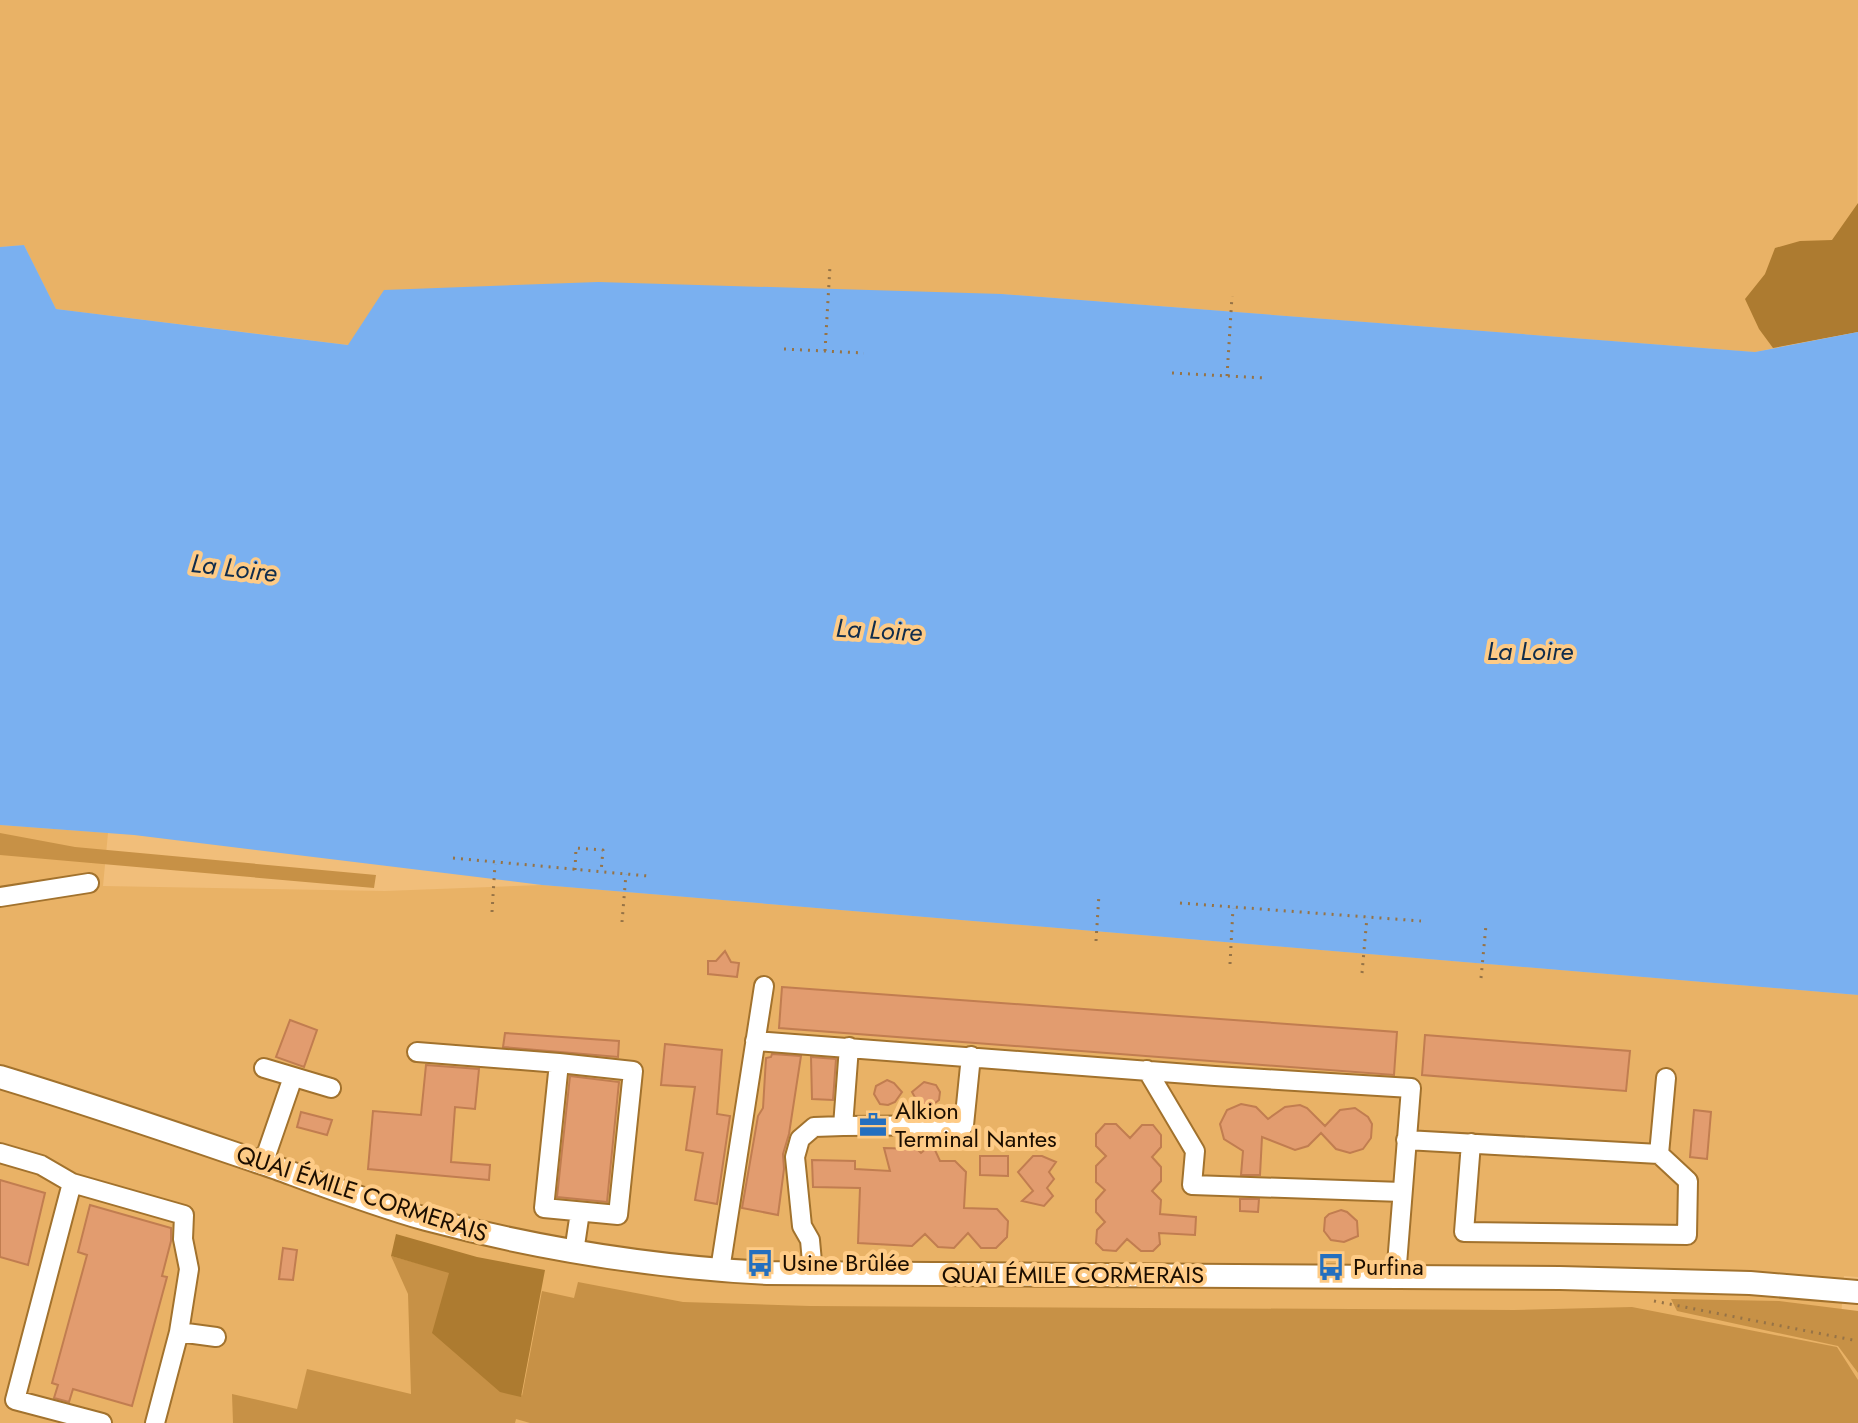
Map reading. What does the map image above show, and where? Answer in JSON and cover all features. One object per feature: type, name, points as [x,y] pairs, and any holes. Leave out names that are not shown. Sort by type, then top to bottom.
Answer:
[{"type":"main road","name":"QUAI ÉMILE CORMERAIS","points":[[0,1077],[69,1097],[423,1218],[498,1237],[657,1265],[813,1273],[1750,1283],[1851,1293]]},
{"type":"lane","points":[[0,897],[89,883]]},
{"type":"lane","points":[[720,1270],[764,986]]},
{"type":"lane","points":[[755,1041],[1411,1088],[1396,1277]]},
{"type":"lane","points":[[843,1126],[849,1047]]},
{"type":"lane","points":[[417,1052],[559,1063],[633,1071],[618,1215],[544,1208],[559,1063]]},
{"type":"lane","points":[[813,1273],[810,1240],[802,1226],[795,1157],[800,1139],[814,1127],[964,1125],[971,1056]]},
{"type":"lane","points":[[264,1068],[331,1088]]},
{"type":"lane","points":[[1147,1070],[1195,1151],[1192,1185],[1402,1192]]},
{"type":"lane","points":[[263,1164],[293,1077]]},
{"type":"lane","points":[[1659,1154],[1666,1078]]},
{"type":"lane","points":[[1406,1140],[1471,1143],[1659,1154],[1688,1181],[1687,1235],[1464,1232],[1471,1143]]},
{"type":"lane","points":[[0,1153],[41,1165],[72,1183],[184,1215],[183,1239],[189,1269],[179,1332],[155,1423]]},
{"type":"lane","points":[[72,1183],[7,1403],[102,1423]]},
{"type":"lane","points":[[574,1252],[580,1212]]},
{"type":"lane","points":[[179,1332],[216,1337]]},
{"type":"path","points":[[825,351],[830,266]]},
{"type":"path","points":[[1227,376],[1232,296]]},
{"type":"path","points":[[784,349],[864,353]]},
{"type":"path","points":[[1172,373],[1265,378]]},
{"type":"path","points":[[575,870],[576,848],[603,850],[601,872]]},
{"type":"path","points":[[453,858],[648,876]]},
{"type":"path","points":[[492,912],[495,862]]},
{"type":"path","points":[[622,922],[626,874]]},
{"type":"path","points":[[1096,941],[1099,894]]},
{"type":"path","points":[[1180,903],[1421,921]]},
{"type":"path","points":[[1230,964],[1233,907]]},
{"type":"path","points":[[1362,973],[1367,917]]},
{"type":"path","points":[[1481,978],[1486,925]]},
{"type":"shaded area","points":[[0,0],[1858,0],[1857,331],[1755,352],[1002,294],[349,345],[56,309],[24,245],[0,247]]},
{"type":"shaded area","points":[[1858,203],[1858,332],[1773,348],[1759,329],[1745,299],[1765,274],[1775,248],[1800,241],[1832,240]]},
{"type":"shaded area","points":[[0,825],[108,833],[103,886],[385,891],[542,885],[1858,995],[1858,1277],[1844,1276],[1839,1346],[1858,1373],[1858,1423],[0,1423]]},
{"type":"shaded area","points":[[0,833],[75,847],[376,875],[374,888],[0,855]]},
{"type":"shaded area","points":[[396,1234],[477,1257],[545,1270],[521,1397],[500,1392],[432,1333],[449,1273],[391,1256]]},
{"type":"shaded area","points":[[391,1256],[449,1272],[522,1396],[542,1291],[574,1298],[578,1282],[683,1302],[810,1306],[1514,1310],[1632,1307],[1837,1347],[1858,1380],[1858,1423],[530,1423],[516,1419],[515,1423],[233,1423],[232,1394],[297,1409],[307,1369],[411,1394],[408,1294]]},
{"type":"shaded area","points":[[1671,1299],[1779,1301],[1858,1311],[1858,1373],[1838,1346],[1677,1311]]},
{"type":"water","name":"La Loire","points":[[24,245],[56,309],[348,345],[384,290],[598,282],[1002,294],[1755,352],[1858,332],[1858,995],[542,885],[134,835],[0,825],[0,247]]},
{"type":"building","points":[[725,951],[731,962],[739,963],[737,977],[708,974],[708,961],[716,961]]},
{"type":"building","points":[[782,987],[1397,1032],[1394,1075],[779,1028]]},
{"type":"building","points":[[290,1020],[317,1030],[304,1067],[276,1057]]},
{"type":"building","points":[[505,1033],[619,1041],[618,1057],[503,1047]]},
{"type":"building","points":[[1425,1035],[1630,1051],[1626,1091],[1422,1075]]},
{"type":"building","points":[[665,1044],[722,1050],[717,1114],[730,1116],[717,1204],[695,1200],[703,1153],[686,1150],[695,1087],[661,1085]]},
{"type":"building","points":[[772,1054],[801,1056],[783,1154],[778,1215],[742,1208],[758,1116],[763,1108],[766,1058]]},
{"type":"building","points":[[811,1057],[836,1059],[833,1100],[812,1099]]},
{"type":"building","points":[[426,1065],[479,1069],[475,1109],[455,1107],[451,1162],[490,1165],[489,1180],[368,1169],[373,1111],[421,1115]]},
{"type":"building","points":[[570,1076],[619,1082],[607,1202],[557,1197]]},
{"type":"building","points":[[887,1080],[902,1092],[895,1102],[888,1105],[880,1104],[874,1094],[876,1086]]},
{"type":"building","points":[[924,1082],[936,1085],[940,1092],[939,1100],[930,1107],[918,1103],[912,1092]]},
{"type":"building","points":[[1241,1104],[1256,1107],[1268,1119],[1285,1107],[1300,1105],[1325,1126],[1340,1110],[1355,1108],[1372,1124],[1371,1138],[1363,1149],[1350,1153],[1336,1149],[1321,1133],[1308,1146],[1295,1150],[1262,1137],[1260,1175],[1241,1175],[1243,1151],[1224,1139],[1220,1124],[1227,1110]]},
{"type":"building","points":[[1694,1110],[1711,1112],[1707,1159],[1690,1157]]},
{"type":"building","points":[[301,1112],[332,1120],[327,1135],[297,1127]]},
{"type":"building","points":[[1105,1124],[1116,1124],[1130,1138],[1142,1125],[1153,1125],[1161,1135],[1161,1147],[1152,1157],[1161,1167],[1161,1181],[1152,1191],[1161,1200],[1160,1214],[1196,1217],[1195,1235],[1159,1233],[1160,1244],[1153,1251],[1141,1251],[1127,1239],[1116,1251],[1103,1250],[1096,1243],[1097,1230],[1105,1222],[1096,1212],[1096,1200],[1105,1190],[1096,1182],[1096,1166],[1106,1156],[1096,1146],[1096,1134]]},
{"type":"building","points":[[884,1148],[917,1149],[921,1153],[927,1148],[935,1150],[940,1161],[955,1161],[966,1172],[964,1208],[997,1209],[1008,1221],[1007,1237],[996,1248],[981,1248],[968,1233],[954,1248],[938,1247],[925,1234],[912,1246],[858,1243],[860,1188],[813,1187],[812,1160],[855,1161],[855,1169],[890,1171]]},
{"type":"building","points":[[980,1156],[1008,1156],[1008,1176],[980,1175]]},
{"type":"building","points":[[1033,1156],[1056,1162],[1049,1172],[1054,1179],[1047,1188],[1053,1196],[1044,1206],[1022,1201],[1033,1191],[1018,1172]]},
{"type":"building","points":[[0,1180],[45,1193],[28,1265],[0,1257]]},
{"type":"building","points":[[1240,1199],[1259,1199],[1258,1212],[1240,1211]]},
{"type":"building","points":[[90,1205],[171,1228],[162,1276],[167,1277],[132,1406],[73,1389],[69,1402],[54,1398],[58,1385],[52,1383],[87,1255],[78,1252]]},
{"type":"building","points":[[1341,1210],[1357,1221],[1358,1236],[1344,1242],[1331,1240],[1324,1231],[1325,1218]]},
{"type":"building","points":[[283,1248],[297,1250],[293,1280],[279,1279]]},
{"type":"place","name":"Alkion Terminal Nantes","points":[[873,1125]]},
{"type":"place","name":"Usine Brûlée","points":[[760,1263]]},
{"type":"place","name":"Purfina","points":[[1331,1267]]}]
